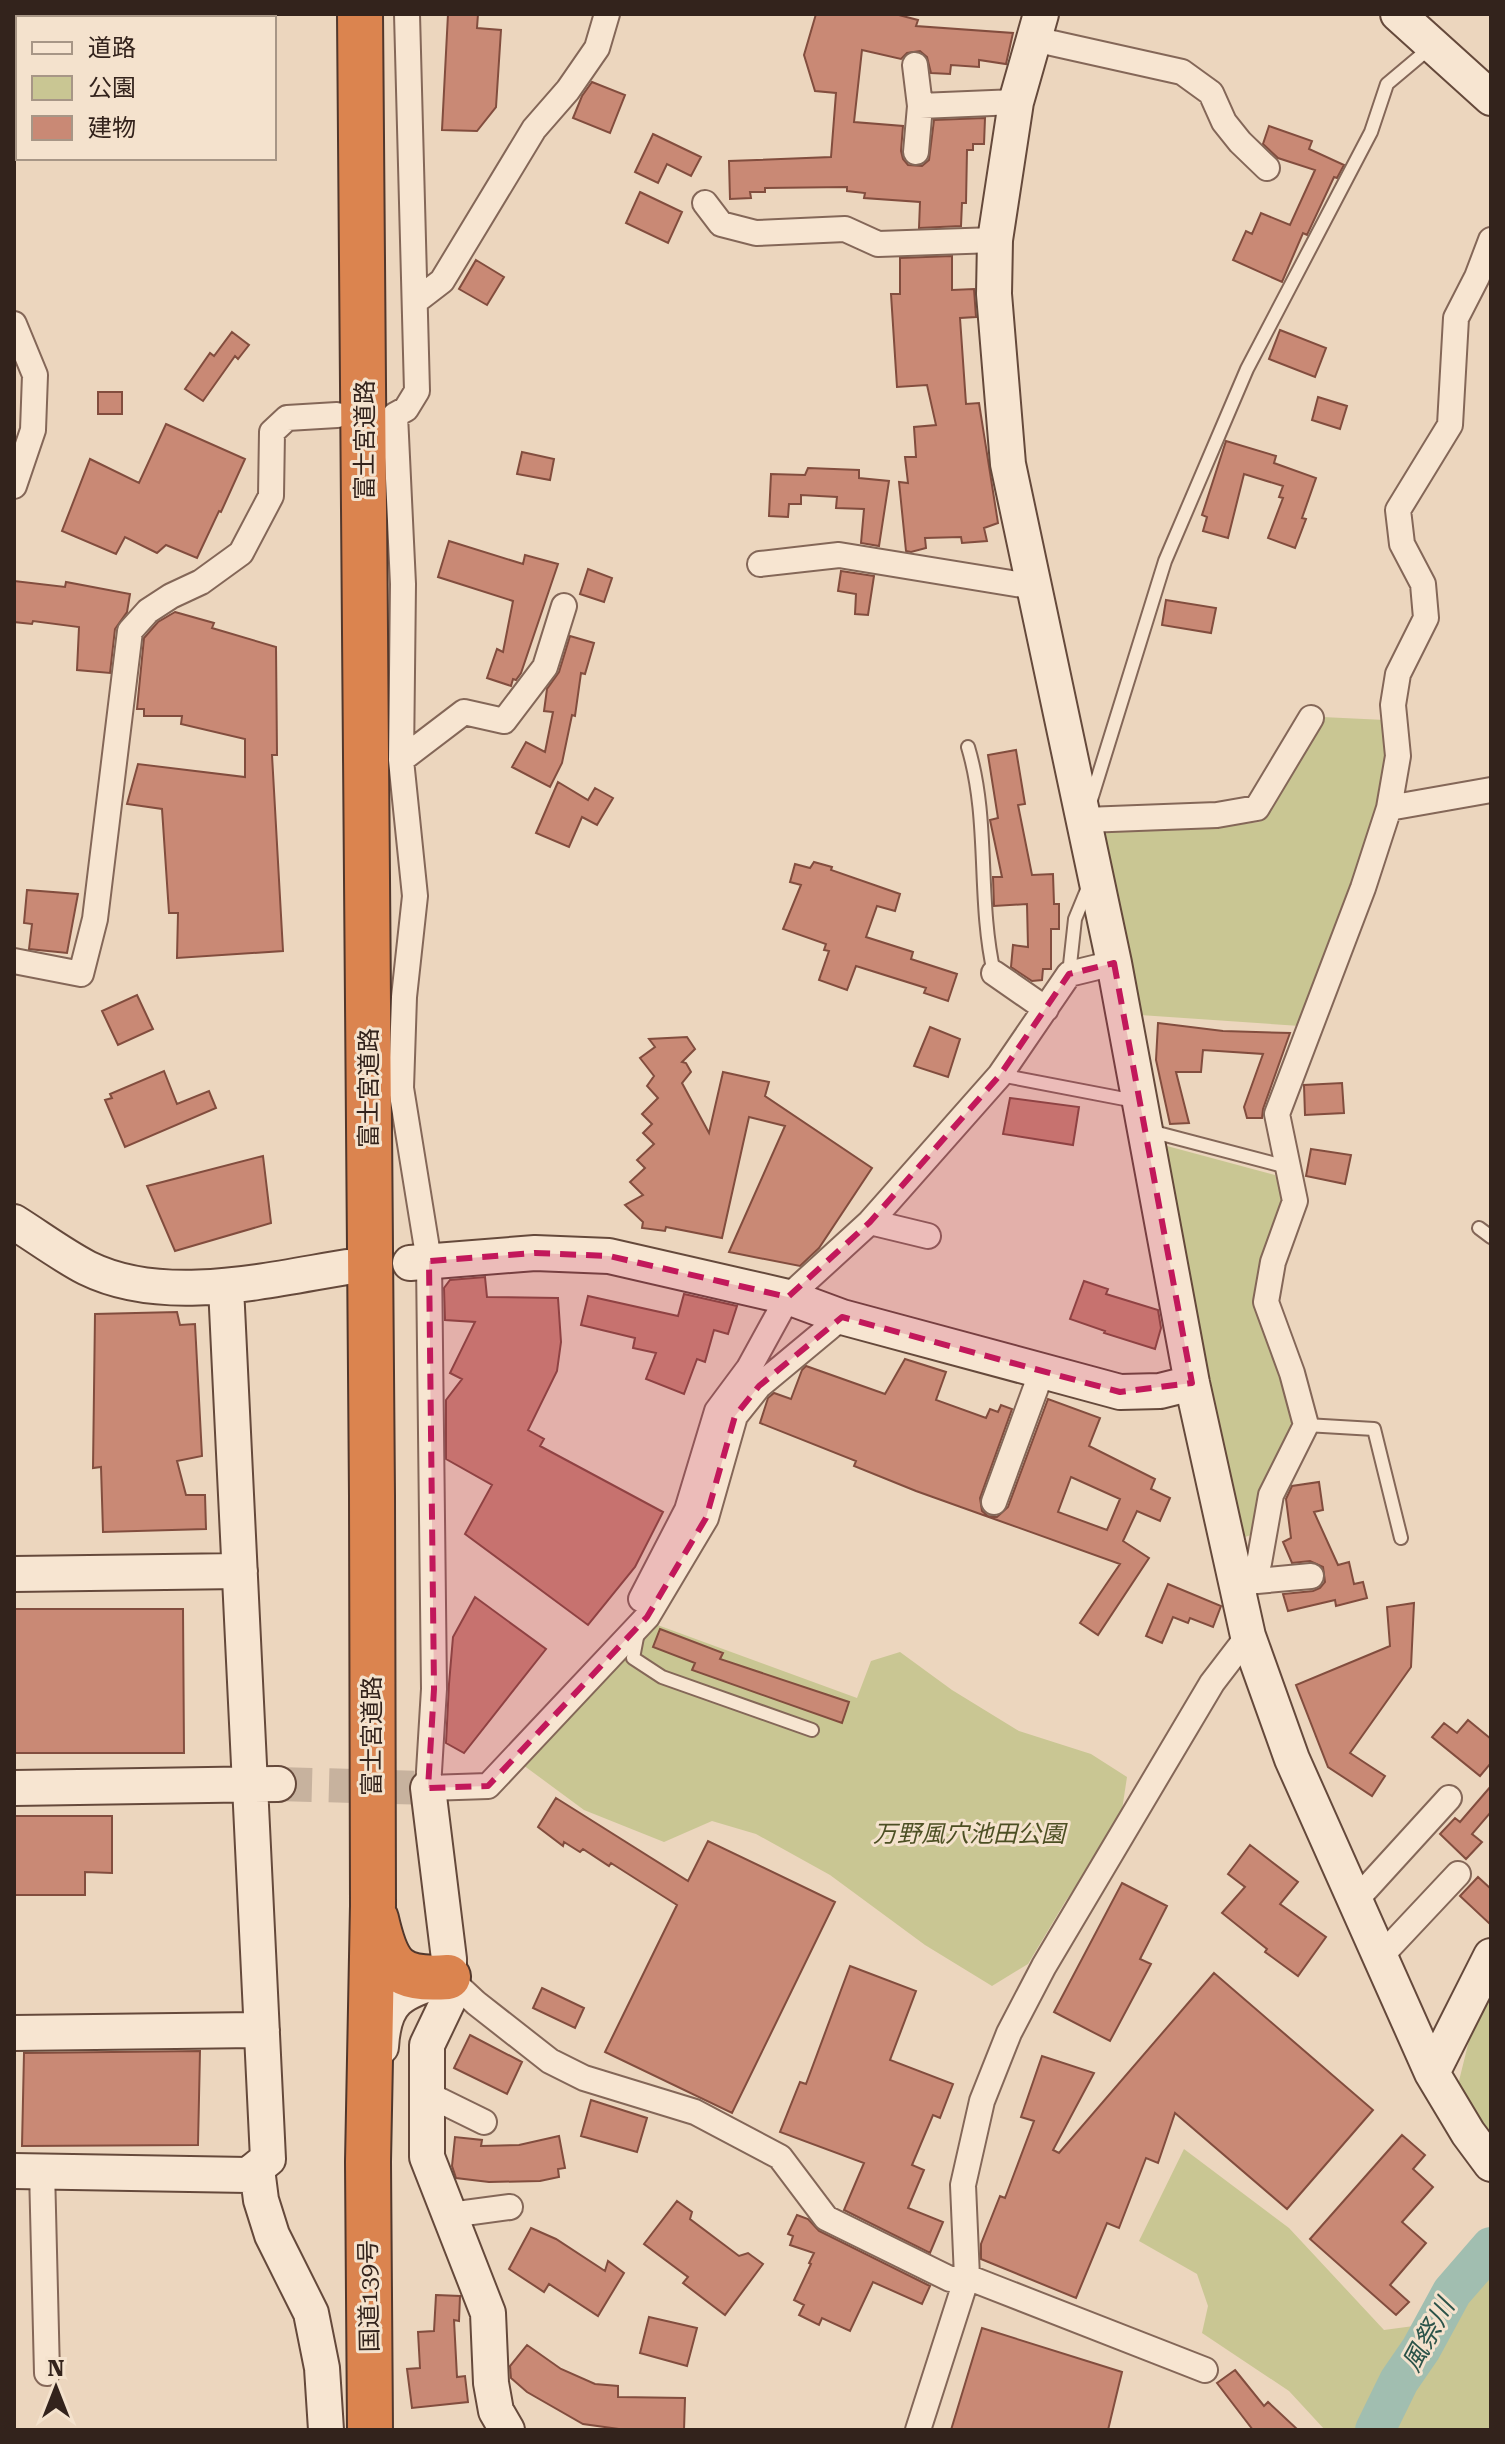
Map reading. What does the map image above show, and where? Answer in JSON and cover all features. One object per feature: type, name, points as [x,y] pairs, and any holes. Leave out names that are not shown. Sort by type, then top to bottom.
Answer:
[{"type":"highway","name":"富士宮道路","points":[[360,14],[373,1905],[368,2162]]},
{"type":"highway","points":[[373,1905],[388,1960],[412,1976],[424,1979],[448,1977]]},
{"type":"highway","name":"国道139号","points":[[368,2162],[370,2430]]},
{"type":"street","points":[[407,14],[417,391],[406,409],[395,415],[403,584],[401,760],[415,896],[404,997],[401,1088],[420,1262],[434,1689],[428,1788],[449,1959],[449,1999],[427,2045],[427,2157],[488,2313],[491,2383],[496,2411],[507,2430]]},
{"type":"street","points":[[416,301],[442,281],[534,129],[568,90],[597,48],[607,14]]},
{"type":"street","points":[[1398,14],[1491,98]]},
{"type":"street","points":[[1267,168],[1224,122],[1211,93],[1182,72],[1038,26],[1016,102],[995,240],[995,308],[1008,464],[1114,963],[1192,1383],[1242,1587],[1248,1636],[1292,1759],[1432,2073],[1468,2133],[1491,2164]]},
{"type":"street","points":[[915,65],[920,106],[916,152]]},
{"type":"street","points":[[920,106],[1016,102]]},
{"type":"street","points":[[705,203],[721,224],[756,233],[845,229],[878,244],[995,240]]},
{"type":"street","points":[[1242,1587],[1259,1563],[1271,1495],[1306,1425],[1292,1373],[1266,1302],[1273,1262],[1295,1201],[1277,1114],[1358,902],[1389,808],[1398,756],[1393,705],[1398,674],[1426,618],[1423,584],[1402,544],[1398,510],[1450,425],[1456,318],[1491,240]]},
{"type":"street","points":[[14,324],[35,375],[33,430],[14,486]]},
{"type":"street","points":[[14,961],[81,974],[95,919],[130,631],[148,611],[201,582],[241,553],[271,496],[272,432],[287,418],[337,415]]},
{"type":"street","points":[[760,564],[839,555],[1035,587]]},
{"type":"street","points":[[401,760],[464,712],[504,721],[545,667],[564,606]]},
{"type":"street","points":[[1085,820],[1217,815],[1257,808],[1311,718]]},
{"type":"street","points":[[1389,808],[1491,790]]},
{"type":"street","points":[[618,1648],[687,1510],[717,1411],[749,1368],[788,1297],[870,1222],[1000,1075],[1069,974],[1114,963]]},
{"type":"street","points":[[994,973],[1046,1009]]},
{"type":"street","points":[[14,1222],[88,1268],[124,1281],[165,1287],[226,1287],[347,1267]]},
{"type":"street","points":[[870,1222],[928,1236]]},
{"type":"street","points":[[420,1262],[535,1253],[609,1256],[788,1297],[842,1317],[1120,1392],[1160,1391],[1192,1383]]},
{"type":"street","points":[[47,2373],[28,2171],[248,2175],[268,2159],[262,2030],[264,1784],[240,1571],[226,1287]]},
{"type":"street","points":[[428,1788],[488,1786],[640,1625],[706,1518],[735,1416],[759,1386],[842,1317]]},
{"type":"street","points":[[994,1502],[1042,1371]]},
{"type":"street","points":[[14,1574],[240,1571]]},
{"type":"street","points":[[1242,1587],[1311,1576]]},
{"type":"street","points":[[918,2430],[967,2277],[963,2185],[982,2101],[1009,2033],[1044,1966],[1212,1683],[1248,1636]]},
{"type":"street","points":[[14,1788],[264,1784]]},
{"type":"street","points":[[1355,1901],[1449,1798]]},
{"type":"street","points":[[1380,1957],[1458,1874]]},
{"type":"street","points":[[1432,2073],[1491,1956]]},
{"type":"street","points":[[448,1977],[550,2061],[584,2078],[695,2112],[780,2157],[826,2218],[950,2279],[967,2277],[1205,2370]]},
{"type":"street","points":[[368,2162],[376,2128],[383,2026],[392,2005],[407,1991],[448,1977]]},
{"type":"street","points":[[14,2033],[262,2030]]},
{"type":"street","points":[[427,2094],[484,2122]]},
{"type":"street","points":[[257,2169],[261,2200],[272,2235],[311,2313],[320,2354],[326,2430]]},
{"type":"street","points":[[450,2215],[510,2207]]},
{"type":"lane","points":[[1085,820],[1165,561],[1247,369],[1371,132],[1387,84],[1433,45]]},
{"type":"lane","points":[[968,747],[979,781],[986,938],[994,973]]},
{"type":"lane","points":[[1069,974],[1075,919],[1095,871]]},
{"type":"lane","points":[[1000,1075],[1141,1116],[1287,1167]]},
{"type":"lane","points":[[1479,1228],[1491,1237]]},
{"type":"lane","points":[[1306,1425],[1374,1429],[1401,1538]]},
{"type":"lane","points":[[640,1625],[633,1658],[662,1677],[812,1730]]},
{"type":"highlighted area","points":[[1114,963],[1192,1383],[1120,1392],[842,1317],[759,1386],[735,1416],[706,1518],[647,1617],[488,1786],[428,1788],[434,1689],[429,1261],[535,1253],[609,1256],[788,1297],[870,1222],[1000,1075],[1069,974]]},
{"type":"green space","points":[[1322,717],[1385,720],[1387,760],[1382,807],[1300,1026],[1140,1015],[1102,829],[1217,827],[1260,822]]},
{"type":"green space","points":[[1167,1146],[1275,1175],[1283,1198],[1261,1261],[1255,1302],[1269,1350],[1283,1376],[1296,1425],[1262,1490],[1251,1535],[1239,1539],[1166,1162]]},
{"type":"green space","name":"万野風穴池田公園","points":[[652,1623],[857,1698],[871,1661],[900,1652],[952,1690],[1019,1731],[1091,1754],[1127,1777],[1120,1823],[1065,1902],[1028,1964],[992,1986],[925,1945],[830,1875],[756,1834],[712,1821],[664,1842],[584,1810],[519,1762]]},
{"type":"green space","points":[[1491,1986],[1491,2159],[1456,2093],[1482,1988]]},
{"type":"green space","points":[[1184,2149],[1289,2228],[1384,2330],[1436,2323],[1491,2250],[1491,2430],[1325,2430],[1289,2391],[1202,2333],[1208,2306],[1197,2274],[1139,2241]]},
{"type":"building","points":[[448,14],[478,14],[477,28],[501,30],[496,107],[477,131],[442,130]]},
{"type":"building","points":[[816,14],[895,14],[918,20],[916,26],[1013,33],[1006,64],[979,60],[979,67],[951,65],[950,74],[931,73],[927,57],[920,51],[907,53],[901,59],[862,50],[854,122],[903,126],[901,151],[908,165],[922,166],[929,160],[934,120],[985,118],[984,144],[973,144],[973,150],[967,150],[966,203],[962,203],[961,226],[919,228],[920,202],[864,198],[865,193],[847,191],[847,187],[765,188],[765,192],[750,192],[751,198],[730,199],[729,161],[831,157],[836,93],[815,91],[804,55]]},
{"type":"building","points":[[592,82],[625,95],[610,133],[573,118]]},
{"type":"building","points":[[1269,126],[1312,141],[1309,149],[1344,165],[1337,178],[1334,177],[1307,235],[1303,233],[1282,282],[1233,260],[1246,231],[1252,234],[1261,213],[1290,225],[1315,170],[1278,158],[1263,144]]},
{"type":"building","points":[[653,134],[701,157],[691,176],[667,164],[658,183],[635,172]]},
{"type":"building","points":[[640,192],[682,212],[668,243],[626,223]]},
{"type":"building","points":[[952,256],[952,290],[974,289],[976,317],[960,318],[966,404],[979,403],[998,523],[984,528],[987,541],[962,543],[961,537],[925,538],[926,548],[911,552],[906,551],[899,482],[908,483],[905,457],[916,457],[914,427],[936,425],[927,385],[897,387],[891,294],[900,294],[900,258]]},
{"type":"building","points":[[476,260],[504,277],[487,305],[459,289]]},
{"type":"building","points":[[1280,330],[1326,348],[1315,377],[1269,359]]},
{"type":"building","points":[[232,332],[249,345],[238,359],[235,356],[203,401],[185,389],[210,353],[214,356]]},
{"type":"building","points":[[98,392],[122,392],[122,414],[98,414]]},
{"type":"building","points":[[1318,397],[1347,406],[1340,429],[1312,420]]},
{"type":"building","points":[[166,424],[245,459],[197,558],[166,545],[157,553],[125,537],[116,554],[62,531],[90,459],[139,483]]},
{"type":"building","points":[[1226,441],[1276,456],[1274,463],[1316,478],[1295,548],[1268,538],[1283,498],[1279,497],[1283,486],[1244,474],[1228,538],[1203,531],[1207,517],[1202,515]]},
{"type":"building","points":[[522,452],[554,459],[550,480],[517,474]]},
{"type":"building","points":[[808,468],[859,470],[859,478],[889,481],[879,546],[861,543],[864,509],[836,508],[837,497],[801,495],[801,504],[789,504],[788,517],[769,516],[771,474],[805,475]]},
{"type":"building","points":[[449,541],[523,564],[525,555],[558,564],[521,673],[516,680],[513,679],[511,686],[487,678],[497,649],[503,652],[513,601],[438,577]]},
{"type":"building","points":[[588,569],[612,578],[604,602],[580,594]]},
{"type":"building","points":[[841,571],[874,576],[868,615],[855,614],[856,594],[838,591]]},
{"type":"building","points":[[14,581],[65,587],[66,582],[130,594],[127,612],[115,629],[110,673],[77,670],[79,627],[33,621],[32,624],[14,622]]},
{"type":"building","points":[[1166,600],[1216,608],[1211,633],[1162,625]]},
{"type":"building","points":[[175,612],[214,623],[212,628],[276,647],[277,755],[272,755],[283,951],[177,958],[178,913],[169,913],[162,809],[127,804],[138,764],[245,777],[245,739],[181,724],[182,716],[144,716],[144,709],[137,709],[144,638],[158,622]]},
{"type":"building","points":[[570,636],[594,643],[585,674],[581,673],[575,716],[572,715],[562,763],[550,787],[512,767],[526,742],[545,752],[553,712],[544,711],[547,689],[559,672]]},
{"type":"building","points":[[1016,750],[1025,804],[1018,805],[1032,875],[1053,874],[1054,904],[1059,904],[1059,929],[1051,929],[1051,969],[1043,969],[1042,980],[1032,981],[1011,967],[1013,945],[1028,947],[1027,904],[994,906],[993,877],[1002,877],[990,820],[998,818],[988,755]]},
{"type":"building","points":[[558,782],[588,800],[595,788],[613,798],[597,825],[582,817],[569,847],[536,833]]},
{"type":"building","points":[[814,862],[900,894],[895,911],[877,906],[866,937],[913,952],[911,959],[957,974],[948,1001],[924,993],[926,988],[856,966],[847,990],[819,980],[829,951],[824,950],[826,944],[783,929],[801,885],[790,882],[795,864],[810,868]]},
{"type":"building","points":[[27,890],[78,894],[67,953],[29,949],[32,924],[24,923]]},
{"type":"building","points":[[137,995],[153,1029],[118,1045],[102,1011]]},
{"type":"building","points":[[1158,1023],[1223,1031],[1290,1033],[1262,1118],[1247,1118],[1244,1107],[1263,1054],[1203,1050],[1201,1072],[1176,1072],[1189,1123],[1170,1124],[1156,1060]]},
{"type":"building","points":[[930,1027],[960,1039],[948,1077],[914,1066]]},
{"type":"building","points":[[687,1037],[695,1049],[682,1062],[691,1072],[682,1083],[709,1133],[723,1072],[769,1082],[765,1096],[872,1168],[819,1248],[800,1266],[729,1252],[785,1126],[749,1117],[722,1238],[666,1227],[665,1231],[642,1228],[643,1222],[625,1205],[643,1195],[630,1182],[645,1168],[637,1160],[654,1144],[643,1133],[652,1124],[642,1114],[658,1098],[647,1086],[654,1076],[640,1058],[655,1047],[649,1039]]},
{"type":"building","points":[[164,1071],[177,1104],[209,1091],[216,1108],[125,1147],[105,1100],[112,1098],[110,1094]]},
{"type":"building","points":[[1342,1083],[1344,1113],[1305,1115],[1304,1085]]},
{"type":"building","points":[[1010,1098],[1079,1107],[1073,1145],[1003,1134]]},
{"type":"building","points":[[1311,1149],[1351,1155],[1345,1184],[1306,1176]]},
{"type":"building","points":[[263,1156],[271,1223],[175,1251],[147,1186]]},
{"type":"building","points":[[485,1277],[487,1297],[558,1298],[561,1342],[557,1371],[528,1430],[544,1439],[540,1446],[663,1512],[635,1567],[588,1625],[465,1534],[492,1485],[446,1459],[446,1400],[462,1379],[450,1373],[475,1322],[445,1320],[444,1288],[450,1280]]},
{"type":"building","points":[[1084,1281],[1108,1289],[1106,1294],[1158,1310],[1161,1328],[1155,1349],[1070,1319]]},
{"type":"building","points":[[684,1294],[737,1306],[728,1334],[714,1330],[705,1362],[697,1359],[684,1394],[646,1379],[656,1353],[633,1348],[635,1338],[581,1325],[588,1296],[678,1316]]},
{"type":"building","points":[[177,1312],[180,1325],[195,1324],[202,1456],[177,1461],[186,1495],[205,1495],[206,1529],[103,1532],[101,1467],[93,1468],[95,1314]]},
{"type":"building","points":[[905,1359],[946,1372],[936,1400],[986,1418],[990,1409],[998,1412],[1001,1405],[1012,1409],[980,1498],[982,1511],[988,1516],[997,1517],[1008,1507],[1048,1399],[1100,1418],[1089,1446],[1155,1479],[1151,1489],[1170,1498],[1160,1521],[1137,1511],[1123,1541],[1149,1558],[1098,1635],[1080,1623],[1120,1564],[916,1491],[854,1466],[856,1461],[760,1423],[768,1398],[774,1393],[791,1399],[806,1366],[885,1394]],"holes":[[[1071,1477],[1120,1499],[1107,1530],[1058,1512]]]},
{"type":"building","points":[[1319,1482],[1323,1510],[1314,1512],[1338,1565],[1349,1562],[1354,1584],[1363,1582],[1367,1598],[1336,1606],[1335,1600],[1288,1611],[1283,1594],[1313,1591],[1325,1582],[1323,1567],[1310,1561],[1292,1563],[1283,1542],[1291,1538],[1286,1499],[1292,1486]]},
{"type":"building","points":[[1168,1584],[1221,1606],[1213,1627],[1190,1618],[1188,1623],[1173,1617],[1162,1643],[1146,1636]]},
{"type":"building","points":[[475,1597],[546,1649],[464,1753],[446,1743],[449,1684],[453,1637]]},
{"type":"building","points":[[1414,1603],[1411,1667],[1350,1753],[1385,1776],[1372,1796],[1328,1767],[1296,1685],[1390,1646],[1387,1607]]},
{"type":"building","points":[[14,1609],[183,1609],[184,1753],[14,1753]]},
{"type":"building","points":[[660,1629],[723,1653],[720,1659],[849,1702],[842,1723],[692,1670],[695,1663],[653,1647]]},
{"type":"building","points":[[1468,1720],[1491,1739],[1491,1763],[1480,1776],[1432,1737],[1444,1723],[1457,1733]]},
{"type":"building","points":[[1491,1786],[1491,1812],[1472,1834],[1482,1842],[1466,1859],[1440,1834],[1455,1818],[1460,1822]]},
{"type":"building","points":[[556,1798],[688,1881],[708,1841],[835,1902],[732,2113],[605,2052],[677,1905],[611,1863],[609,1866],[583,1849],[580,1852],[564,1842],[563,1846],[538,1827]]},
{"type":"building","points":[[14,1816],[112,1816],[112,1873],[85,1872],[85,1895],[14,1895]]},
{"type":"building","points":[[1250,1845],[1298,1882],[1280,1904],[1326,1937],[1298,1976],[1265,1952],[1267,1949],[1222,1913],[1245,1887],[1228,1874]]},
{"type":"building","points":[[1478,1877],[1491,1889],[1491,1925],[1460,1896]]},
{"type":"building","points":[[1122,1883],[1167,1906],[1140,1959],[1151,1964],[1110,2041],[1054,2012]]},
{"type":"building","points":[[850,1966],[916,1991],[890,2060],[953,2084],[940,2118],[933,2115],[912,2165],[924,2170],[908,2208],[943,2222],[930,2253],[844,2210],[864,2163],[780,2132],[800,2082],[806,2084]]},
{"type":"building","points":[[1214,1973],[1373,2110],[1287,2209],[1175,2113],[1158,2163],[1146,2158],[1119,2228],[1107,2223],[1076,2298],[981,2259],[981,2244],[1000,2196],[1005,2198],[1034,2121],[1021,2117],[1042,2056],[1094,2073],[1053,2150],[1059,2153]]},
{"type":"building","points":[[542,1988],[584,2008],[575,2028],[533,2008]]},
{"type":"building","points":[[470,2035],[522,2062],[507,2094],[454,2068]]},
{"type":"building","points":[[200,2051],[198,2145],[22,2146],[24,2053]]},
{"type":"building","points":[[591,2100],[647,2118],[637,2152],[581,2136]]},
{"type":"building","points":[[1402,2135],[1425,2155],[1413,2169],[1433,2187],[1402,2222],[1426,2243],[1390,2285],[1409,2302],[1396,2315],[1310,2239]]},
{"type":"building","points":[[559,2136],[565,2168],[558,2169],[559,2177],[540,2181],[489,2182],[456,2178],[452,2166],[455,2137],[482,2140],[481,2146],[519,2145]]},
{"type":"building","points":[[677,2201],[692,2212],[690,2219],[739,2256],[748,2253],[763,2264],[725,2315],[683,2283],[688,2277],[644,2244]]},
{"type":"building","points":[[797,2215],[808,2219],[819,2231],[930,2286],[922,2304],[873,2282],[850,2331],[822,2318],[819,2325],[799,2315],[804,2305],[794,2300],[814,2253],[790,2245],[793,2236],[788,2234]]},
{"type":"building","points":[[531,2228],[556,2239],[605,2271],[608,2261],[624,2273],[598,2316],[549,2284],[544,2292],[509,2269]]},
{"type":"building","points":[[436,2295],[460,2296],[459,2321],[454,2320],[457,2377],[465,2376],[468,2402],[412,2408],[407,2369],[420,2368],[418,2332],[434,2331]]},
{"type":"building","points":[[649,2317],[697,2328],[687,2366],[640,2353]]},
{"type":"building","points":[[982,2328],[1122,2372],[1108,2430],[951,2430]]},
{"type":"building","points":[[527,2345],[561,2369],[595,2384],[618,2386],[618,2397],[685,2398],[684,2430],[626,2430],[583,2424],[527,2392],[511,2378],[510,2366]]},
{"type":"building","points":[[1235,2370],[1264,2406],[1268,2402],[1298,2430],[1253,2430],[1217,2383]]},
{"type":"waterway","name":"風祭川","points":[[1375,2430],[1399,2381],[1421,2349],[1452,2292],[1491,2247]]},
{"type":"tunnel","points":[[278,1784],[428,1788]]}]
